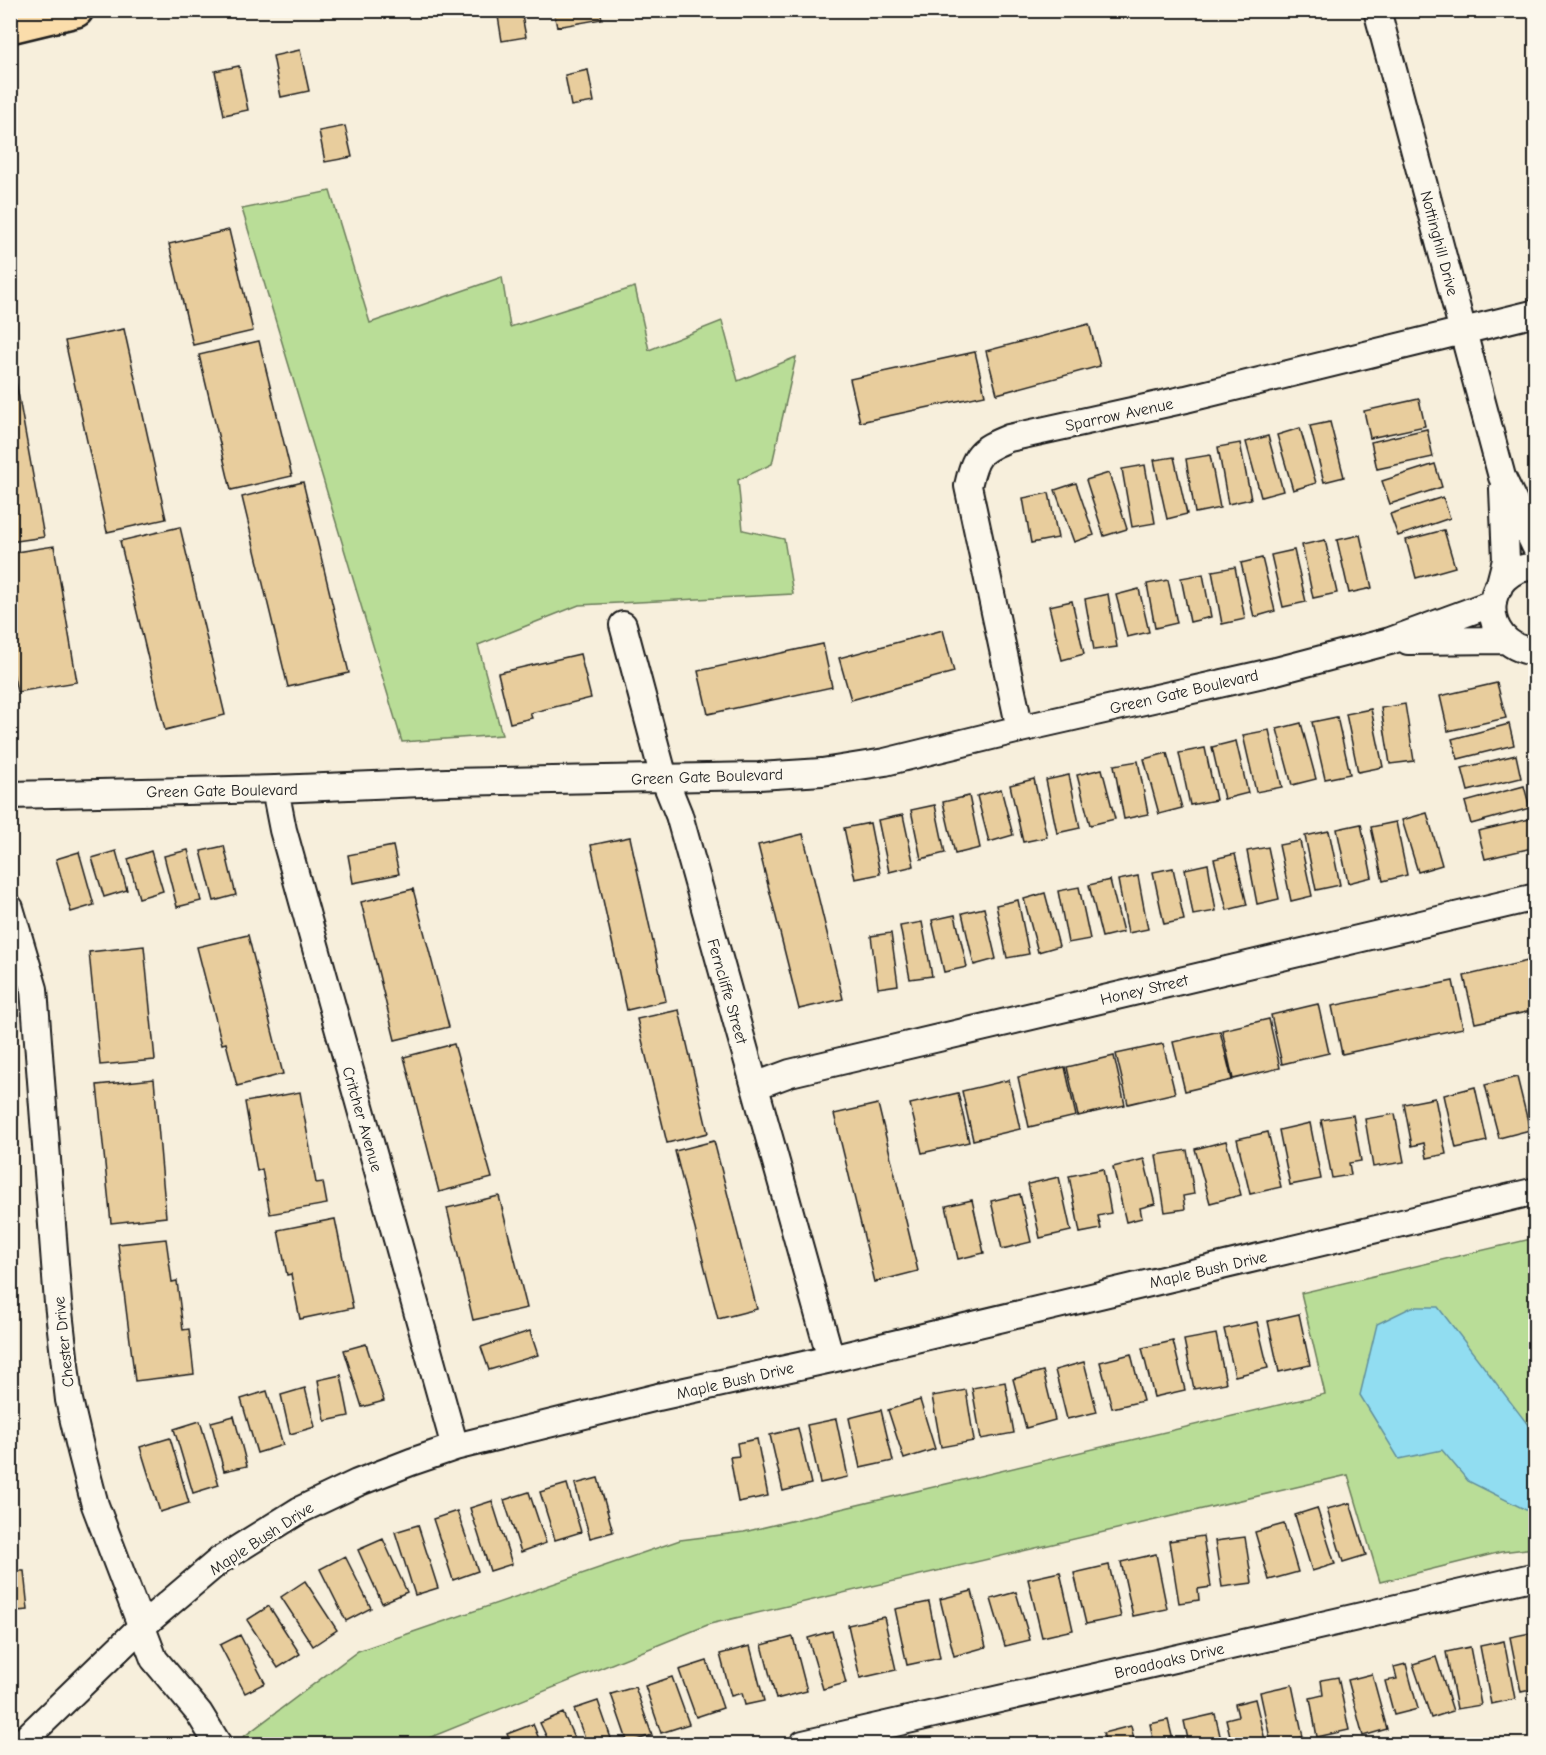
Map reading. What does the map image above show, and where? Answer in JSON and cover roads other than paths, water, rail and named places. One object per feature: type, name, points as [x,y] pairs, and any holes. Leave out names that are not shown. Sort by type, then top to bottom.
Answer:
[{"type":"main road","points":[[10,26],[76,10]]},
{"type":"street","name":"Nottinghill Drive","points":[[1377,10],[1502,477],[1536,548]]},
{"type":"street","name":"Sparrow Avenue","points":[[1020,729],[968,486],[973,465],[987,447],[1009,438],[1186,399],[1536,313]]},
{"type":"street","name":"Nottinghill Drive","points":[[1496,595],[1506,560],[1502,477]]},
{"type":"street","name":"Green Gate Boulevard","points":[[10,795],[822,772],[885,762],[1276,670],[1389,641],[1496,595],[1507,577],[1518,570],[1536,567]]},
{"type":"street","points":[[1496,595],[1494,623],[1525,654]]},
{"type":"street","name":"Ferncliffe Street","points":[[623,625],[664,778],[679,815],[831,1359]]},
{"type":"street","name":"Green Gate Boulevard","points":[[1389,641],[1525,654]]},
{"type":"street","name":"Critcher Avenue","points":[[275,789],[283,830],[455,1447]]},
{"type":"street","name":"Honey Street","points":[[755,1086],[790,1073],[1536,897]]},
{"type":"street","name":"Chester Drive","points":[[10,908],[34,989],[58,1303],[69,1400],[95,1505],[153,1659],[199,1713],[218,1744]]},
{"type":"street","name":"Maple Bush Drive","points":[[20,1744],[141,1627],[220,1560],[300,1510],[357,1483],[411,1462],[455,1447],[670,1395],[831,1359],[1536,1191]]},
{"type":"street","name":"Broadoaks Drive","points":[[803,1744],[875,1736],[1536,1576]]},
{"type":"water","points":[[1412,1307],[1438,1307],[1535,1434],[1535,1510],[1526,1510],[1468,1481],[1442,1450],[1399,1459],[1360,1395],[1377,1324]]}]
